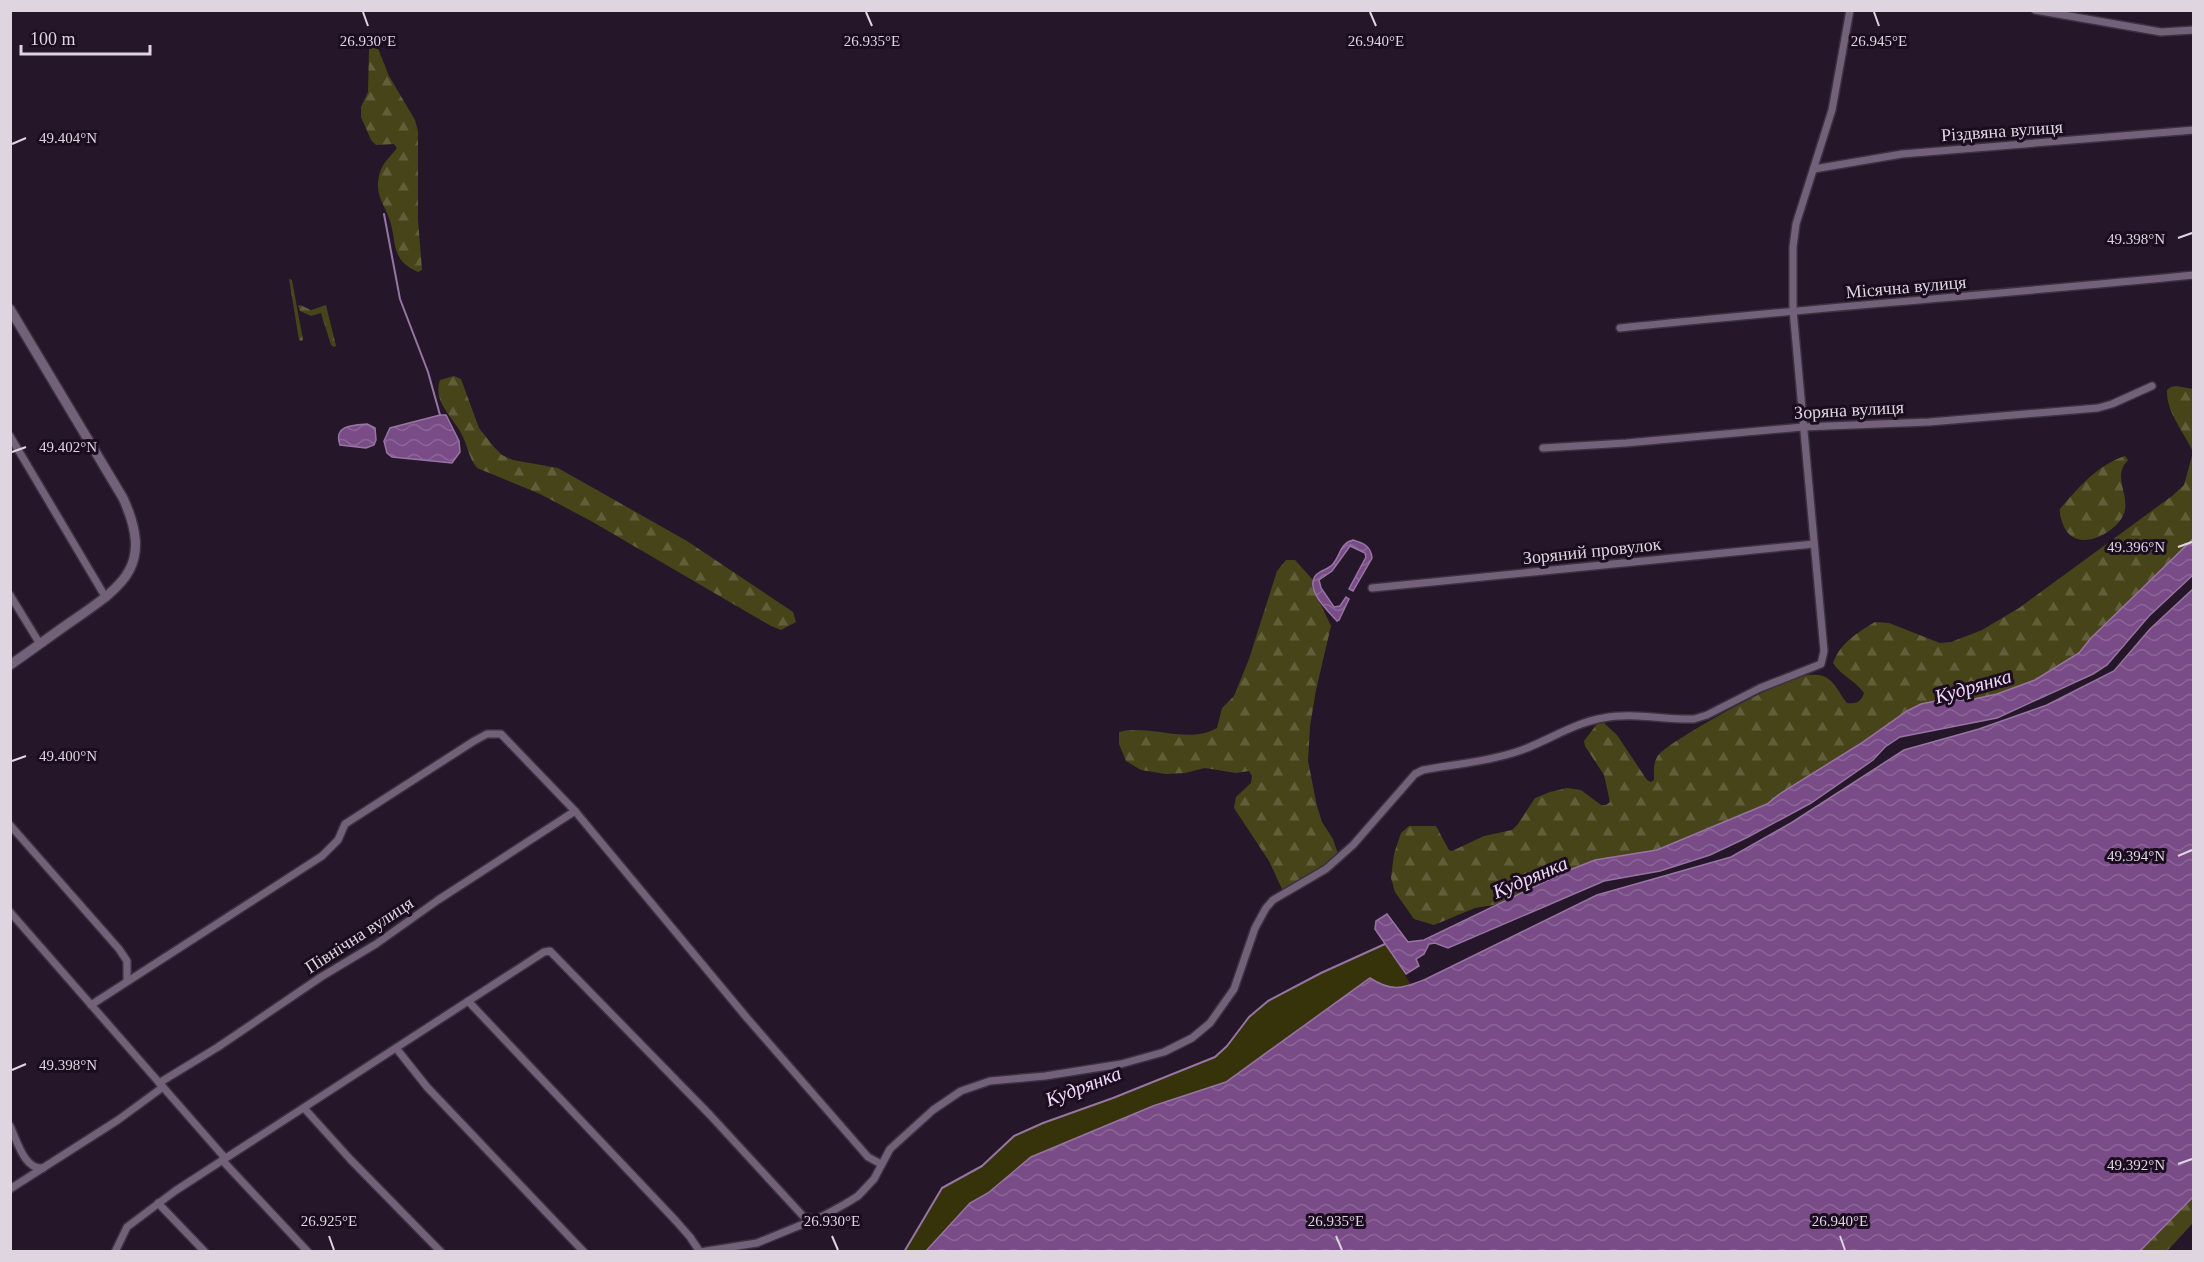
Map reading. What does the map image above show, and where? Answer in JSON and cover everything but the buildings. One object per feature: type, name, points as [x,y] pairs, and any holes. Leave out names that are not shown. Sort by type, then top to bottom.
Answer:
[{"type":"street","points":[[468,1001],[676,1221],[700,1251],[757,1243],[816,1219],[858,1196],[874,1179],[890,1149],[947,1099],[961,1091],[990,1081],[1045,1076],[1121,1064],[1164,1052],[1191,1038],[1210,1023],[1234,989],[1255,928],[1266,908],[1273,900],[1326,869],[1381,815],[1409,779],[1424,770],[1494,758],[1541,743],[1576,726],[1616,716],[1694,719],[1707,715],[1760,688],[1821,664],[1824,651],[1793,310],[1793,258],[1796,224],[1832,110],[1850,10]]},
{"type":"street","points":[[2035,10],[2161,32],[2193,30]]},
{"type":"street","name":"Різдвяна вулиця","points":[[1814,169],[1902,154],[2193,130]]},
{"type":"street","name":"Місячна вулиця","points":[[1620,328],[1793,310],[1859,307],[2193,275]]},
{"type":"street","points":[[10,309],[128,510],[135,533],[134,555],[124,581],[106,598],[10,665]]},
{"type":"street","name":"Зоряна вулиця","points":[[1543,448],[1803,428],[1929,422],[2098,408],[2152,386]]},
{"type":"street","points":[[10,436],[106,598]]},
{"type":"street","name":"Зоряний провулок","points":[[1372,588],[1814,544]]},
{"type":"street","points":[[10,596],[40,644]]},
{"type":"street","points":[[91,1005],[322,856],[338,840],[345,824],[487,734],[501,734],[574,811],[754,1026],[868,1157],[881,1164]]},
{"type":"street","name":"Північна вулиця","points":[[10,1189],[118,1120],[161,1085],[321,977],[376,944],[438,900],[574,811]]},
{"type":"street","points":[[10,825],[119,948],[127,961],[128,981]]},
{"type":"street","points":[[10,912],[224,1159],[308,1251]]},
{"type":"street","points":[[115,1251],[128,1227],[158,1203],[544,952],[550,951],[710,1115],[803,1216],[816,1219]]},
{"type":"street","points":[[396,1048],[428,1087],[584,1251]]},
{"type":"street","points":[[304,1108],[441,1251]]},
{"type":"street","points":[[10,1126],[30,1165],[38,1169],[43,1168]]},
{"type":"street","points":[[158,1203],[205,1251]]},
{"type":"shaded area","points":[[1386,944],[1411,985],[1400,988],[1390,987],[1370,978],[1226,1082],[1153,1106],[1031,1157],[988,1193],[970,1203],[926,1251],[904,1252],[942,1188],[982,1166],[1014,1136],[1215,1057],[1227,1046],[1249,1017],[1268,1001],[1321,973]]},
{"type":"green space","points":[[374,45],[377,46],[389,76],[415,120],[418,131],[418,220],[422,270],[418,272],[402,262],[398,256],[392,227],[379,193],[380,171],[397,148],[394,144],[376,145],[371,140],[361,117],[361,107],[368,92],[369,49]]},
{"type":"green space","points":[[289,279],[292,280],[303,340],[301,341],[299,340]]},
{"type":"green space","points":[[326,305],[336,346],[331,345],[321,313],[311,316],[300,311],[298,306],[311,310]]},
{"type":"green space","points":[[454,376],[461,379],[479,428],[502,455],[513,460],[558,468],[687,541],[793,612],[796,622],[781,630],[771,626],[591,521],[540,494],[477,468],[470,457],[465,441],[439,396],[440,380]]},
{"type":"green space","points":[[2176,386],[2193,389],[2193,452],[2169,406],[2167,390]]},
{"type":"green space","points":[[2193,452],[2193,539],[2091,638],[2079,653],[2035,680],[1997,694],[1970,700],[1941,700],[1883,729],[1767,804],[1657,850],[1595,860],[1500,904],[1475,908],[1434,925],[1414,919],[1395,892],[1391,878],[1394,854],[1401,833],[1409,826],[1436,826],[1449,850],[1452,851],[1484,836],[1512,830],[1535,798],[1550,792],[1567,788],[1581,790],[1601,805],[1610,802],[1604,775],[1584,741],[1597,724],[1604,723],[1617,735],[1647,780],[1651,782],[1654,780],[1657,757],[1679,739],[1763,692],[1792,679],[1811,675],[1823,676],[1834,684],[1847,703],[1858,702],[1864,693],[1833,663],[1840,649],[1856,634],[1875,622],[1889,623],[1940,643],[1951,642],[1982,630],[2019,608],[2172,496],[2184,485]]},
{"type":"green space","points":[[2125,456],[2128,460],[2123,466],[2121,480],[2125,508],[2119,522],[2099,537],[2091,539],[2083,540],[2069,534],[2060,516],[2060,509],[2097,471]]},
{"type":"green space","points":[[1286,560],[1295,560],[1313,580],[1312,586],[1331,626],[1316,690],[1310,726],[1308,761],[1322,822],[1333,839],[1338,854],[1338,861],[1330,870],[1301,887],[1287,891],[1282,889],[1269,861],[1234,808],[1236,797],[1251,783],[1252,776],[1249,771],[1236,773],[1205,768],[1185,773],[1166,774],[1141,770],[1126,761],[1119,744],[1119,732],[1131,730],[1194,735],[1217,728],[1222,708],[1234,696],[1249,659],[1277,571]]},
{"type":"green space","points":[[2193,1197],[2193,1223],[2167,1251],[2140,1252]]},
{"type":"water","points":[[446,415],[459,441],[460,452],[452,463],[392,457],[387,453],[384,441],[390,428]]},
{"type":"water","points":[[367,424],[375,428],[374,445],[366,448],[340,445],[339,433],[342,430],[350,426]]},
{"type":"water","points":[[2193,539],[2193,575],[2149,616],[2107,665],[2093,674],[1997,718],[1900,737],[1885,747],[1873,760],[1811,803],[1748,837],[1710,855],[1660,871],[1604,881],[1448,948],[1435,943],[1429,944],[1424,954],[1416,959],[1419,966],[1406,974],[1375,929],[1376,921],[1387,914],[1408,942],[1424,940],[1567,871],[1595,860],[1657,850],[1767,804],[1921,704],[1941,700],[1970,700],[1997,694],[2035,680],[2079,653],[2091,638]]},
{"type":"water","points":[[1353,540],[1366,546],[1372,558],[1353,591],[1349,589],[1366,557],[1365,553],[1350,546],[1332,571],[1319,580],[1321,588],[1334,607],[1340,606],[1346,597],[1349,599],[1337,621],[1318,599],[1313,580],[1317,574],[1336,561],[1345,544]]},
{"type":"water","points":[[2193,589],[2193,1197],[2140,1251],[926,1251],[970,1203],[988,1193],[1031,1157],[1153,1106],[1226,1082],[1370,978],[1385,986],[1398,988],[1411,985],[1597,895],[1731,857],[1791,823],[1904,750],[1979,729],[2047,705],[2114,671],[2150,629]]},
{"type":"waterway","points":[[384,214],[400,299],[428,372],[440,415]]},
{"type":"waterway","name":"Кудрянка","points":[[904,1252],[942,1188],[982,1166],[1014,1136],[1215,1057],[1227,1046],[1249,1017],[1268,1001],[1321,973],[1385,944]]}]
